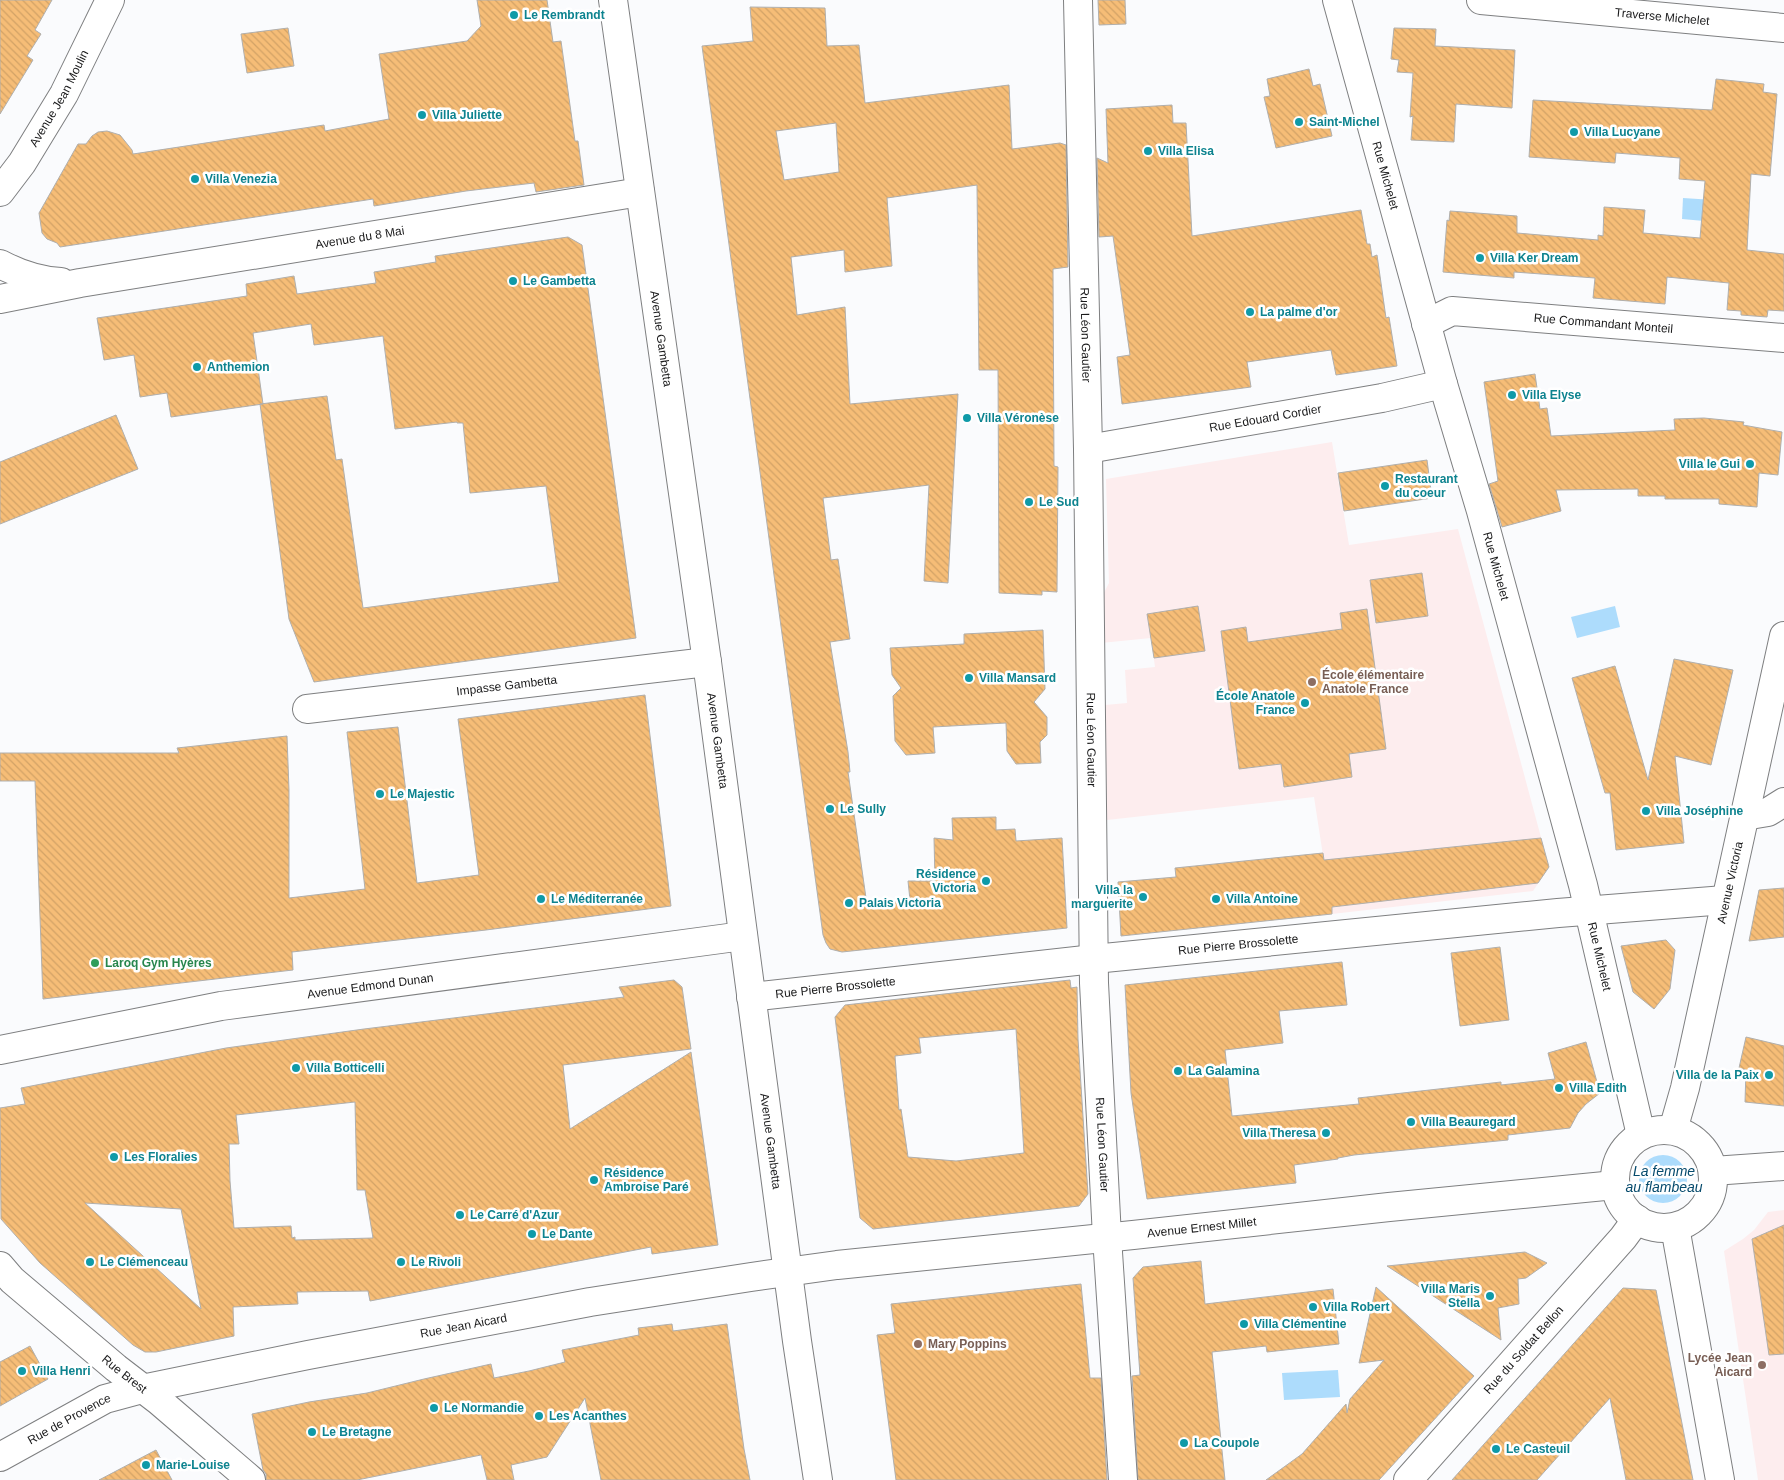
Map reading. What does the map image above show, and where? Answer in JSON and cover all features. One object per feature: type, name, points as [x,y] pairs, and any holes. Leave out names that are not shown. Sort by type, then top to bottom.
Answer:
[{"type":"street","name":"Avenue Jean Moulin","points":[[0,192],[22,162],[64,94],[110,0]]},
{"type":"street","name":"Avenue Gambetta","points":[[612,0],[708,662],[751,997],[818,1480]]},
{"type":"street","name":"Rue Léon Gautier","points":[[1078,0],[1088,449],[1094,960],[1107,1237],[1123,1480]]},
{"type":"street","name":"Rue Michelet","points":[[1337,0],[1426,324],[1481,510],[1589,911],[1641,1135]]},
{"type":"street","name":"Traverse Michelet","points":[[1481,0],[1784,28]]},
{"type":"street","name":"Avenue du 8 Mai","points":[[0,299],[80,283],[640,192]]},
{"type":"street","name":"Avenue du 8 Mai","points":[[0,264],[33,278],[53,282],[80,283]]},
{"type":"street","name":"Rue Commandant Monteil","points":[[1426,324],[1452,311],[1784,338]]},
{"type":"street","name":"Rue Edouard Cordier","points":[[1088,449],[1382,398],[1443,384]]},
{"type":"street","name":"Avenue Victoria","points":[[1673,1130],[1685,1088],[1784,636]]},
{"type":"street","name":"Impasse Gambetta","points":[[307,709],[708,662]]},
{"type":"street","points":[[1744,816],[1768,812],[1784,802]]},
{"type":"street","name":"Rue Pierre Brossolette","points":[[751,997],[1094,960],[1589,911],[1726,900]]},
{"type":"street","name":"Avenue Edmond Dunan","points":[[0,1050],[221,1006],[743,936]]},
{"type":"street","points":[[1657,1130],[1673,1130],[1688,1135],[1700,1144],[1709,1156],[1714,1171],[1713,1186],[1709,1200],[1689,1222],[1675,1227],[1649,1226],[1626,1210],[1619,1198],[1615,1185],[1616,1170],[1620,1156],[1629,1144],[1641,1135],[1657,1130]]},
{"type":"street","points":[[1714,1171],[1784,1166]]},
{"type":"street","name":"Avenue Ernest Millet","points":[[788,1272],[1389,1206],[1615,1185]]},
{"type":"street","name":"Rue du Soldat Bellon","points":[[1408,1480],[1623,1238],[1637,1219]]},
{"type":"street","points":[[1675,1227],[1720,1480]]},
{"type":"street","name":"Rue Brest","points":[[0,1266],[12,1280],[142,1389],[159,1401],[251,1480]]},
{"type":"street","name":"Rue Jean Aicard","points":[[142,1389],[308,1354],[590,1302],[788,1272]]},
{"type":"street","name":"Rue de Provence","points":[[0,1457],[105,1399],[142,1389]]},
{"type":"shaded area","name":"École élémentaire Anatole France","points":[[1332,442],[1349,545],[1458,529],[1549,867],[1533,891],[1332,914],[1314,797],[1107,820],[1105,705],[1127,703],[1125,670],[1155,667],[1151,638],[1101,643],[1097,606],[1109,583],[1106,479]]},
{"type":"shaded area","name":"Lycée Jean Aicard","points":[[1784,1210],[1784,1480],[1758,1480],[1724,1251],[1754,1230],[1768,1212]]},
{"type":"water","points":[[1683,198],[1729,201],[1726,223],[1682,219]]},
{"type":"water","points":[[1615,606],[1620,627],[1577,638],[1571,617]]},
{"type":"water","name":"La femme au flambeau","points":[[1663,1155],[1672,1157],[1680,1162],[1685,1170],[1687,1179],[1685,1188],[1680,1196],[1672,1201],[1663,1203],[1654,1201],[1646,1196],[1641,1188],[1639,1179],[1641,1170],[1646,1162],[1654,1157]]},
{"type":"water","points":[[1338,1370],[1340,1397],[1284,1400],[1282,1373]]},
{"type":"building","points":[[0,0],[52,0],[35,30],[41,34],[27,56],[33,60],[0,114]]},
{"type":"building","points":[[477,0],[547,0],[553,42],[561,41],[575,141],[578,141],[584,185],[536,192],[534,183],[466,191],[374,206],[373,199],[60,247],[57,243],[47,239],[42,233],[39,213],[78,144],[86,144],[98,132],[107,131],[120,135],[133,154],[324,125],[325,131],[389,119],[379,54],[467,41],[481,26]]},
{"type":"building","points":[[1098,0],[1125,0],[1126,24],[1099,25]]},
{"type":"building","points":[[750,7],[825,8],[827,46],[859,45],[865,103],[1009,85],[1012,149],[1060,143],[1066,145],[1068,267],[1053,269],[1054,466],[1058,467],[1057,592],[1042,591],[1042,595],[999,593],[998,370],[979,370],[977,185],[887,198],[892,266],[845,272],[844,250],[791,257],[797,315],[845,307],[850,404],[958,394],[948,583],[924,581],[929,485],[823,498],[831,560],[838,559],[850,639],[830,642],[848,752],[850,772],[848,772],[867,905],[910,900],[908,881],[935,881],[934,838],[953,840],[952,818],[996,817],[996,830],[1015,829],[1016,841],[1062,838],[1067,928],[842,952],[830,949],[823,935],[702,46],[753,41]],"holes":[[[836,123],[839,172],[784,180],[776,131]]]},
{"type":"building","points":[[288,28],[294,66],[247,73],[241,34]]},
{"type":"building","points":[[1394,28],[1436,29],[1435,46],[1515,50],[1512,108],[1456,104],[1454,142],[1411,140],[1413,116],[1410,117],[1413,73],[1397,72],[1399,60],[1391,59]]},
{"type":"building","name":"Saint-Michel","points":[[1309,69],[1313,86],[1320,84],[1332,136],[1276,148],[1264,97],[1270,96],[1267,79]]},
{"type":"building","points":[[1716,79],[1764,84],[1763,92],[1777,94],[1770,176],[1751,174],[1747,250],[1784,254],[1784,311],[1768,310],[1767,317],[1741,315],[1741,311],[1727,310],[1729,283],[1667,277],[1665,304],[1593,298],[1595,278],[1514,272],[1514,278],[1443,272],[1447,220],[1449,221],[1450,211],[1517,216],[1517,233],[1598,240],[1598,235],[1603,236],[1604,207],[1645,210],[1643,233],[1700,238],[1705,181],[1679,179],[1680,158],[1616,153],[1615,163],[1529,157],[1533,100],[1712,110]]},
{"type":"building","name":"La palme d'or","points":[[1172,105],[1173,123],[1186,123],[1192,236],[1361,210],[1367,244],[1370,244],[1372,257],[1377,255],[1386,318],[1389,317],[1397,366],[1336,375],[1331,350],[1247,362],[1251,387],[1122,404],[1117,357],[1130,355],[1113,236],[1099,237],[1097,158],[1108,163],[1106,109]]},
{"type":"building","points":[[568,237],[582,245],[636,638],[314,682],[289,619],[260,404],[171,417],[167,393],[140,397],[134,355],[104,360],[97,318],[247,296],[246,284],[294,276],[297,294],[376,283],[374,272],[436,262],[435,256]],"holes":[[[311,324],[314,345],[383,336],[395,429],[457,422],[463,423],[470,493],[546,486],[559,582],[363,608],[342,459],[336,460],[327,396],[263,404],[253,333]]]},
{"type":"building","points":[[1535,374],[1540,409],[1547,408],[1551,436],[1675,430],[1674,419],[1704,418],[1744,422],[1743,425],[1782,432],[1778,475],[1759,473],[1757,507],[1719,504],[1719,499],[1665,499],[1665,496],[1638,496],[1638,489],[1556,490],[1561,511],[1502,527],[1489,484],[1498,481],[1484,382]]},
{"type":"building","points":[[116,415],[138,469],[0,524],[0,462]]},
{"type":"building","name":"Restaurant du coeur","points":[[1427,460],[1432,498],[1344,511],[1338,473]]},
{"type":"building","points":[[1422,573],[1428,616],[1376,623],[1370,580]]},
{"type":"building","points":[[1198,606],[1205,651],[1154,658],[1147,614]]},
{"type":"building","name":"École Anatole France","points":[[1367,609],[1386,749],[1349,754],[1352,777],[1284,787],[1281,764],[1239,769],[1221,631],[1246,627],[1248,642],[1342,629],[1340,613]]},
{"type":"building","name":"Villa Mansard","points":[[1043,630],[1045,689],[1034,702],[1047,717],[1047,735],[1040,742],[1041,763],[1016,764],[1007,751],[1006,723],[933,727],[935,753],[906,755],[895,741],[893,696],[901,688],[892,675],[890,648],[964,644],[964,634]]},
{"type":"building","points":[[1674,659],[1733,670],[1711,765],[1675,756],[1684,843],[1616,850],[1610,793],[1605,793],[1572,678],[1615,666],[1648,780]]},
{"type":"building","points":[[645,695],[671,906],[486,930],[292,952],[293,970],[43,999],[35,781],[0,781],[0,753],[179,753],[177,748],[287,736],[289,898],[365,889],[347,732],[398,727],[417,883],[479,875],[458,719]]},
{"type":"building","points":[[1541,838],[1549,867],[1538,883],[1332,907],[1332,914],[1121,936],[1118,882],[1176,877],[1175,868],[1323,853],[1324,860]]},
{"type":"building","points":[[1784,888],[1784,937],[1749,941],[1759,890]]},
{"type":"building","points":[[1666,940],[1675,950],[1670,989],[1654,1009],[1633,992],[1621,946]]},
{"type":"building","points":[[1500,947],[1509,1020],[1460,1026],[1451,953]]},
{"type":"building","points":[[1342,962],[1347,1005],[1279,1011],[1283,1043],[1225,1050],[1232,1116],[1359,1104],[1358,1098],[1501,1082],[1501,1085],[1555,1079],[1548,1053],[1586,1042],[1600,1093],[1578,1113],[1570,1128],[1508,1135],[1508,1140],[1354,1155],[1294,1165],[1296,1183],[1147,1199],[1131,1093],[1125,985]]},
{"type":"building","points":[[674,980],[682,987],[691,1049],[563,1065],[570,1129],[691,1052],[718,1245],[652,1254],[651,1247],[370,1301],[368,1291],[297,1292],[298,1304],[233,1307],[234,1336],[156,1352],[145,1352],[133,1345],[40,1263],[1,1219],[0,1108],[25,1104],[21,1088],[226,1048],[624,997],[619,987]],"holes":[[[355,1102],[357,1190],[365,1190],[373,1238],[295,1240],[295,1237],[292,1238],[291,1226],[234,1228],[229,1144],[239,1144],[236,1115]],[[85,1203],[181,1209],[201,1309]]]},
{"type":"building","points":[[1070,980],[1071,988],[1077,987],[1078,1039],[1088,1194],[1079,1206],[873,1229],[860,1218],[835,1017],[845,1005]],"holes":[[[1016,1029],[1024,1153],[956,1161],[908,1157],[901,1109],[899,1110],[895,1056],[921,1053],[919,1038]]]},
{"type":"building","name":"Villa de la Paix","points":[[1746,1037],[1784,1046],[1784,1106],[1745,1102],[1746,1070],[1739,1068]]},
{"type":"building","points":[[1784,1225],[1784,1354],[1769,1355],[1752,1239]]},
{"type":"building","points":[[1525,1252],[1547,1263],[1526,1278],[1518,1279],[1519,1304],[1498,1308],[1501,1340],[1387,1266]]},
{"type":"building","points":[[1201,1261],[1205,1304],[1333,1289],[1339,1344],[1267,1352],[1266,1346],[1212,1352],[1225,1480],[1138,1480],[1132,1376],[1140,1375],[1133,1278],[1143,1267]]},
{"type":"building","points":[[1081,1284],[1090,1378],[1101,1378],[1107,1480],[896,1480],[877,1335],[895,1333],[891,1304]]},
{"type":"building","points":[[1376,1287],[1474,1376],[1379,1480],[1266,1480],[1302,1454],[1346,1404],[1347,1413],[1350,1399],[1384,1360],[1359,1363]]},
{"type":"building","points":[[1623,1288],[1656,1290],[1693,1480],[1626,1480],[1610,1398],[1537,1480],[1452,1480]]},
{"type":"building","points":[[672,1324],[673,1331],[727,1324],[750,1480],[601,1480],[585,1398],[547,1457],[511,1465],[514,1480],[487,1480],[481,1455],[357,1480],[266,1480],[252,1414],[309,1402],[367,1393],[491,1364],[494,1378],[529,1371],[565,1362],[562,1350],[639,1335],[638,1328]]},
{"type":"building","name":"Villa Henri","points":[[30,1346],[48,1379],[0,1406],[0,1362]]},
{"type":"building","name":"Marie-Louise","points":[[156,1450],[172,1480],[99,1480]]},
{"type":"place","name":"Le Rembrandt","points":[[514,15]]},
{"type":"place","name":"Villa Juliette","points":[[422,115]]},
{"type":"place","name":"Saint-Michel","points":[[1299,122]]},
{"type":"place","name":"Villa Lucyane","points":[[1574,132]]},
{"type":"place","name":"Villa Elisa","points":[[1148,151]]},
{"type":"place","name":"Villa Venezia","points":[[195,179]]},
{"type":"place","name":"Villa Ker Dream","points":[[1480,258]]},
{"type":"place","name":"Le Gambetta","points":[[513,281]]},
{"type":"place","name":"La palme d'or","points":[[1250,312]]},
{"type":"place","name":"Anthemion","points":[[197,367]]},
{"type":"place","name":"Villa Elyse","points":[[1512,395]]},
{"type":"place","name":"Villa Véronèse","points":[[967,418]]},
{"type":"place","name":"Villa le Gui","points":[[1750,464]]},
{"type":"place","name":"Restaurant du coeur","points":[[1385,486]]},
{"type":"place","name":"Le Sud","points":[[1029,502]]},
{"type":"place","name":"Villa Mansard","points":[[969,678]]},
{"type":"place","name":"École élémentaire Anatole France","points":[[1312,682]]},
{"type":"place","name":"École Anatole France","points":[[1305,703]]},
{"type":"place","name":"Le Majestic","points":[[380,794]]},
{"type":"place","name":"Le Sully","points":[[830,809]]},
{"type":"place","name":"Villa Joséphine","points":[[1646,811]]},
{"type":"place","name":"Résidence Victoria","points":[[986,881]]},
{"type":"place","name":"Villa la marguerite","points":[[1143,897]]},
{"type":"place","name":"Le Méditerranée","points":[[541,899]]},
{"type":"place","name":"Villa Antoine","points":[[1216,899]]},
{"type":"place","name":"Palais Victoria","points":[[849,903]]},
{"type":"place","name":"Laroq Gym Hyères","points":[[95,963]]},
{"type":"place","name":"Villa Botticelli","points":[[296,1068]]},
{"type":"place","name":"La Galamina","points":[[1178,1071]]},
{"type":"place","name":"Villa de la Paix","points":[[1769,1075]]},
{"type":"place","name":"Villa Edith","points":[[1559,1088]]},
{"type":"place","name":"Villa Beauregard","points":[[1411,1122]]},
{"type":"place","name":"Villa Theresa","points":[[1326,1133]]},
{"type":"place","name":"Les Floralies","points":[[114,1157]]},
{"type":"place","name":"Résidence Ambroise Paré","points":[[594,1180]]},
{"type":"place","name":"Le Carré d'Azur","points":[[460,1215]]},
{"type":"place","name":"Le Dante","points":[[532,1234]]},
{"type":"place","name":"Le Clémenceau","points":[[90,1262]]},
{"type":"place","name":"Le Rivoli","points":[[401,1262]]},
{"type":"place","name":"Villa Maris Stella","points":[[1490,1296]]},
{"type":"place","name":"Villa Robert","points":[[1313,1307]]},
{"type":"place","name":"Villa Clémentine","points":[[1244,1324]]},
{"type":"place","name":"Mary Poppins","points":[[918,1344]]},
{"type":"place","name":"Lycée Jean Aicard","points":[[1762,1365]]},
{"type":"place","name":"Villa Henri","points":[[22,1371]]},
{"type":"place","name":"Le Normandie","points":[[434,1408]]},
{"type":"place","name":"Les Acanthes","points":[[539,1416]]},
{"type":"place","name":"Le Bretagne","points":[[312,1432]]},
{"type":"place","name":"La Coupole","points":[[1184,1443]]},
{"type":"place","name":"Le Casteuil","points":[[1496,1449]]},
{"type":"place","name":"Marie-Louise","points":[[146,1465]]}]
